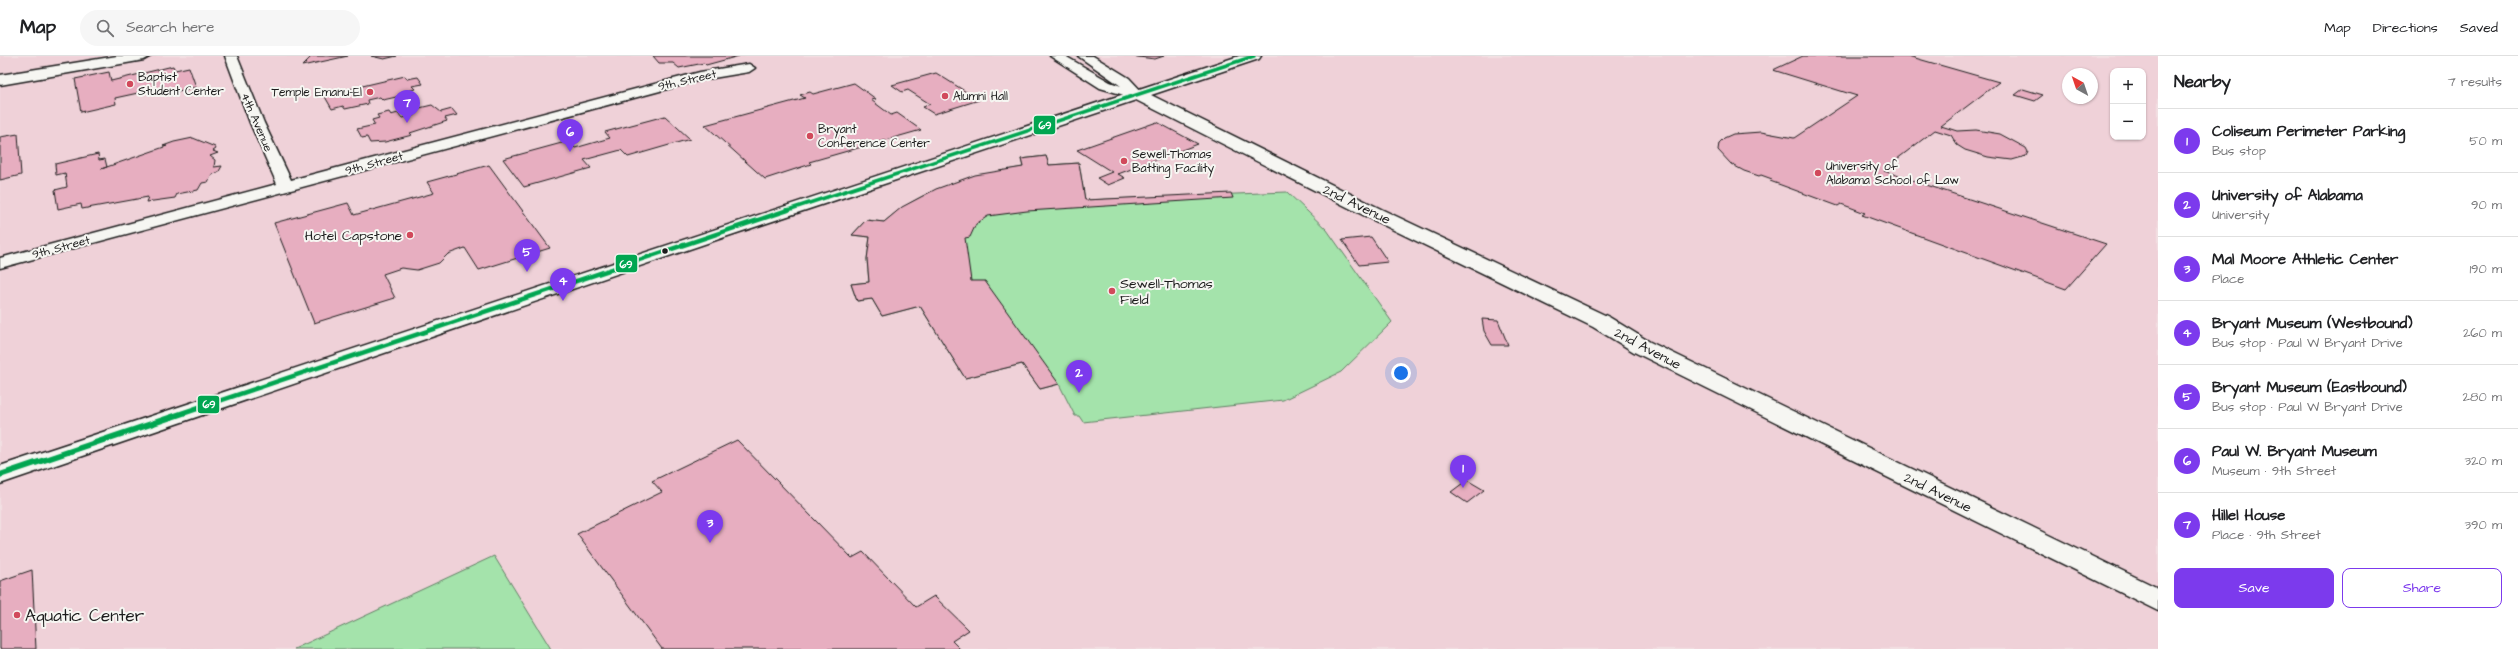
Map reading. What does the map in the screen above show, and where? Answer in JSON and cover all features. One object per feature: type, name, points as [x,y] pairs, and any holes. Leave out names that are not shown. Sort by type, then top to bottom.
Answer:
[{"type":"main road","points":[[0,73],[105,56]]},
{"type":"main road","points":[[0,80],[144,56]]},
{"type":"main road","points":[[0,475],[718,233],[1254,56]]},
{"type":"main road","name":"2nd Avenue","points":[[1138,94],[1156,105],[1376,214],[1601,322],[1642,347],[2158,600]]},
{"type":"street","name":"4th Avenue","points":[[231,56],[257,123],[286,186]]},
{"type":"street","name":"2nd Avenue","points":[[1056,56],[1104,85],[1138,94]]},
{"type":"street","name":"2nd Avenue","points":[[1084,56],[1124,81],[1138,94]]},
{"type":"street","name":"9th Street","points":[[0,263],[700,76],[749,68]]},
{"type":"shaded area","points":[[0,56],[2158,56],[2158,649],[0,649]]},
{"type":"green space","name":"Sewell-Thomas Field","points":[[1046,156],[1049,165],[1079,163],[1085,200],[1287,192],[1327,230],[1392,322],[1341,372],[1283,400],[1083,422],[1079,416],[1075,416],[1059,384],[1040,389],[1022,364],[965,378],[920,306],[882,316],[872,299],[857,301],[851,284],[869,282],[867,259],[870,237],[852,235],[866,220],[884,222],[915,200],[949,185],[985,174],[1023,167],[1021,159]]},
{"type":"green space","points":[[494,556],[551,649],[294,649]]},
{"type":"building","points":[[312,56],[348,56],[302,66]]},
{"type":"building","points":[[371,56],[397,56],[384,59]]},
{"type":"building","points":[[653,56],[739,56],[706,65],[704,63],[679,68],[673,63],[659,63]]},
{"type":"building","points":[[1130,56],[1164,56],[1155,59]]},
{"type":"building","name":"University of Alabama School of Law","points":[[1803,56],[1908,56],[1999,82],[1941,126],[1957,131],[1976,130],[2000,134],[2026,148],[2028,152],[2026,156],[2012,160],[1988,157],[1965,150],[1957,145],[1951,135],[1935,130],[1884,169],[1887,169],[1884,171],[2106,244],[2066,289],[1862,215],[1865,213],[1852,208],[1841,204],[1838,206],[1770,181],[1772,179],[1744,171],[1731,164],[1718,150],[1719,143],[1724,138],[1733,134],[1761,132],[1794,138],[1857,96],[1773,70]]},
{"type":"building","points":[[173,66],[175,70],[189,67],[196,87],[165,94],[161,88],[115,98],[116,104],[81,112],[75,79],[109,72],[111,81]]},
{"type":"building","name":"Alumni Hall","points":[[936,73],[979,100],[934,114],[923,107],[930,104],[908,90],[902,92],[892,85]]},
{"type":"building","name":"Temple Emanu-El","points":[[405,76],[407,79],[418,77],[423,84],[412,86],[415,89],[404,92],[405,95],[383,100],[380,97],[367,100],[368,104],[345,109],[343,106],[332,109],[324,95]]},
{"type":"building","name":"Bryant Conference Center","points":[[854,83],[876,99],[871,100],[891,115],[897,113],[921,130],[809,162],[811,164],[765,179],[705,125],[805,98],[800,95],[810,92],[813,94]]},
{"type":"building","points":[[2023,89],[2043,95],[2035,101],[2015,95]]},
{"type":"building","points":[[432,105],[441,112],[452,109],[457,115],[445,118],[447,121],[410,133],[412,135],[385,142],[370,143],[367,137],[362,138],[357,129],[375,125],[372,120],[379,118],[377,115],[389,112],[391,115],[398,113],[402,118],[414,115],[411,110]]},
{"type":"building","points":[[665,116],[690,139],[628,157],[621,150],[584,160],[591,168],[524,187],[503,159],[569,141],[575,148],[610,138],[605,132]]},
{"type":"building","name":"Sewell-Thomas Batting Facility","points":[[1157,122],[1198,144],[1118,174],[1125,178],[1108,185],[1097,178],[1112,172],[1077,150]]},
{"type":"building","points":[[18,134],[21,175],[0,180],[0,137]]},
{"type":"building","points":[[193,138],[215,147],[216,149],[213,151],[218,153],[210,156],[215,160],[214,167],[222,166],[218,173],[212,174],[208,182],[202,183],[198,190],[177,194],[175,198],[146,202],[148,197],[82,209],[81,204],[58,209],[55,190],[67,187],[65,173],[56,175],[55,164],[98,154],[99,160],[105,159],[107,167],[167,146],[163,146],[174,142]]},
{"type":"building","points":[[1046,156],[1049,165],[1079,163],[1085,200],[1231,193],[1233,198],[1027,211],[988,216],[976,224],[970,237],[965,238],[971,281],[985,281],[1059,384],[1040,389],[1022,364],[965,378],[920,306],[882,316],[872,299],[857,301],[851,284],[869,282],[867,259],[870,237],[852,235],[866,220],[884,222],[902,207],[936,189],[975,175],[1023,167],[1021,159]]},
{"type":"building","name":"Hotel Capstone","points":[[489,165],[550,248],[479,270],[465,248],[448,254],[439,263],[417,270],[401,268],[383,274],[395,298],[314,323],[274,223],[348,203],[354,215],[434,193],[427,182]]},
{"type":"building","points":[[1371,237],[1388,262],[1359,265],[1342,240]]},
{"type":"building","points":[[1482,319],[1498,320],[1508,345],[1492,345],[1484,331]]},
{"type":"building","points":[[737,440],[852,558],[863,552],[916,607],[934,596],[969,630],[952,641],[960,649],[662,649],[577,534],[662,492],[652,481]]},
{"type":"building","points":[[1467,480],[1484,490],[1467,503],[1451,492]]},
{"type":"building","name":"Aquatic Center","points":[[32,570],[36,649],[0,649],[0,581]]},
{"type":"transit line","name":"69","points":[[0,475],[718,233],[1254,56]]},
{"type":"place","name":"Baptist Student Center","points":[[130,84]]},
{"type":"place","name":"Temple Emanu-El","points":[[370,92]]},
{"type":"place","name":"Alumni Hall","points":[[945,96]]},
{"type":"place","name":"Hillel House","points":[[407,123]]},
{"type":"place","name":"Bryant Conference Center","points":[[810,136]]},
{"type":"place","name":"Paul W. Bryant Museum","points":[[570,152]]},
{"type":"place","name":"Sewell-Thomas Batting Facility","points":[[1124,161]]},
{"type":"place","name":"University of Alabama School of Law","points":[[1818,173]]},
{"type":"place","name":"Hotel Capstone","points":[[410,235]]},
{"type":"place","name":"Bryant Museum (Eastbound)","points":[[527,272]]},
{"type":"place","name":"Sewell-Thomas Field","points":[[1112,291]]},
{"type":"place","name":"Bryant Museum (Westbound)","points":[[563,301]]},
{"type":"place","name":"University of Alabama","points":[[1079,393]]},
{"type":"place","name":"Coliseum Perimeter Parking","points":[[1463,488]]},
{"type":"place","name":"Mal Moore Athletic Center","points":[[710,543]]},
{"type":"place","name":"Aquatic Center","points":[[17,615]]}]
